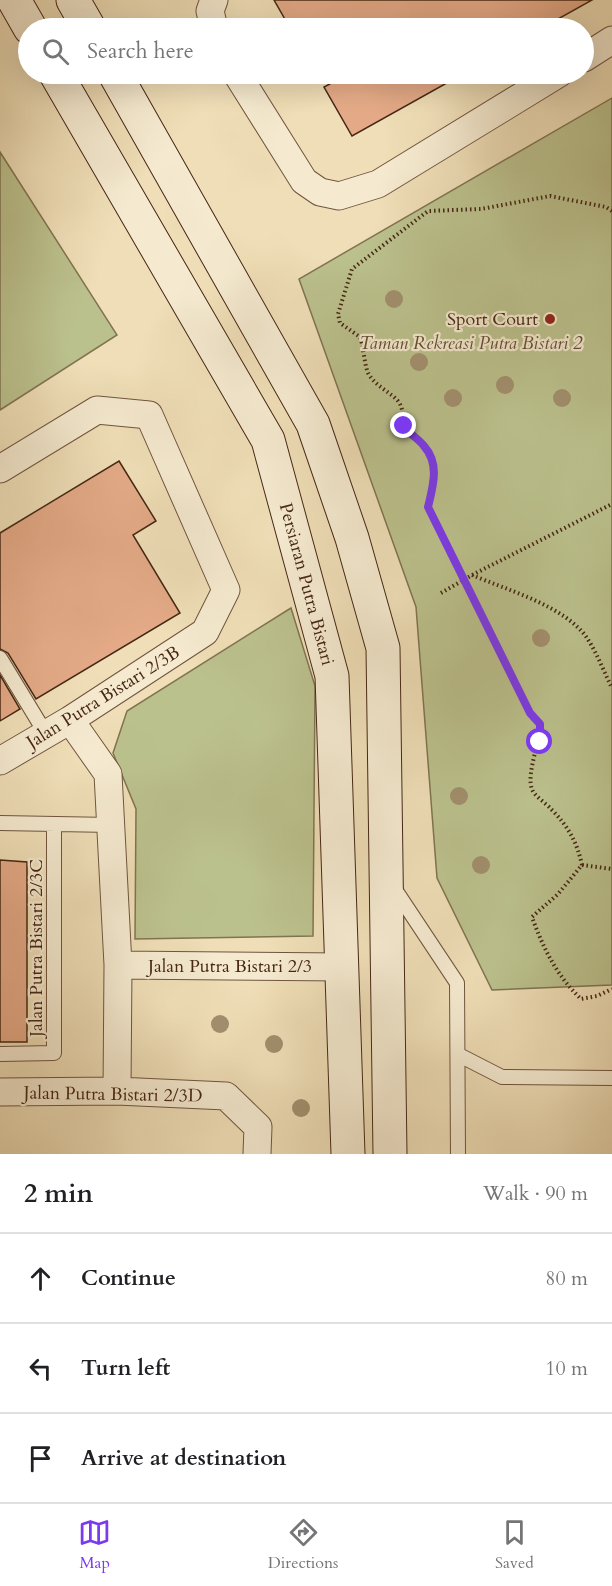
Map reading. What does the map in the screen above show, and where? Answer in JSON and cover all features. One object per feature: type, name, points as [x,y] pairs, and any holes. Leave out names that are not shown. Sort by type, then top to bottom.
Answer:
[{"type":"main road","points":[[14,0],[24,18]]},
{"type":"main road","points":[[73,0],[83,18]]},
{"type":"main road","name":"Persiaran Putra Bistari","points":[[63,84],[268,440],[332,676],[348,1154]]},
{"type":"main road","points":[[121,84],[313,424],[352,538],[383,648],[388,879],[390,1154]]},
{"type":"street","points":[[212,18],[210,11],[214,0]]},
{"type":"street","points":[[594,52],[612,40]]},
{"type":"street","points":[[243,84],[304,181],[320,192],[339,196],[378,184],[542,84]]},
{"type":"street","name":"Jalan Putra Bistari 2/3B","points":[[0,469],[97,410],[149,415],[226,590],[205,632],[69,720],[0,761]]},
{"type":"street","points":[[69,720],[108,774],[118,965],[117,1091]]},
{"type":"street","name":"Jalan Putra Bistari 2/3","points":[[118,965],[342,967]]},
{"type":"street","name":"Jalan Putra Bistari 2/3D","points":[[0,1092],[117,1091],[226,1096],[258,1127],[257,1154]]},
{"type":"lane","points":[[0,658],[46,734]]},
{"type":"lane","points":[[0,823],[112,825]]},
{"type":"lane","name":"Jalan Putra Bistari 2/3C","points":[[0,1054],[54,1053],[54,825]]},
{"type":"lane","points":[[388,879],[457,983],[458,1154]]},
{"type":"lane","points":[[459,1055],[502,1077],[612,1078]]},
{"type":"path","points":[[582,865],[576,841],[557,814],[532,790],[530,771],[540,742],[540,724],[530,713],[428,507],[434,480],[434,459],[423,444],[410,436],[404,426],[404,411],[398,401],[381,389],[368,373],[360,337],[340,323],[338,314],[352,269],[428,211],[481,209],[549,196],[606,207],[612,211]]},
{"type":"path","points":[[441,593],[612,504]]},
{"type":"path","points":[[472,575],[551,608],[569,621],[586,636],[612,688]]},
{"type":"path","points":[[582,865],[612,869]]},
{"type":"path","points":[[582,865],[558,894],[532,917],[542,947],[567,985],[581,999],[597,996],[612,989]]},
{"type":"green space","name":"Taman Rekreasi Putra Bistari 2","points":[[612,98],[612,985],[492,990],[437,878],[416,607],[299,279]]},
{"type":"green space","points":[[0,152],[117,335],[0,410]]},
{"type":"green space","points":[[291,608],[315,686],[313,936],[135,939],[136,809],[113,753],[127,711]]},
{"type":"building","points":[[274,0],[592,0],[560,18],[284,18]]},
{"type":"building","points":[[330,84],[445,84],[352,136],[324,87]]},
{"type":"building","points":[[119,461],[156,521],[133,535],[180,613],[36,699],[8,653],[0,649],[0,533]]},
{"type":"building","points":[[0,675],[20,709],[0,721]]},
{"type":"building","points":[[0,860],[27,862],[27,1042],[0,1042]]},
{"type":"place","name":"Sport Court","points":[[550,319]]},
{"type":"route","points":[[404,426],[410,436],[423,444],[434,459],[434,480],[428,507],[530,713],[540,724],[540,742]]}]
